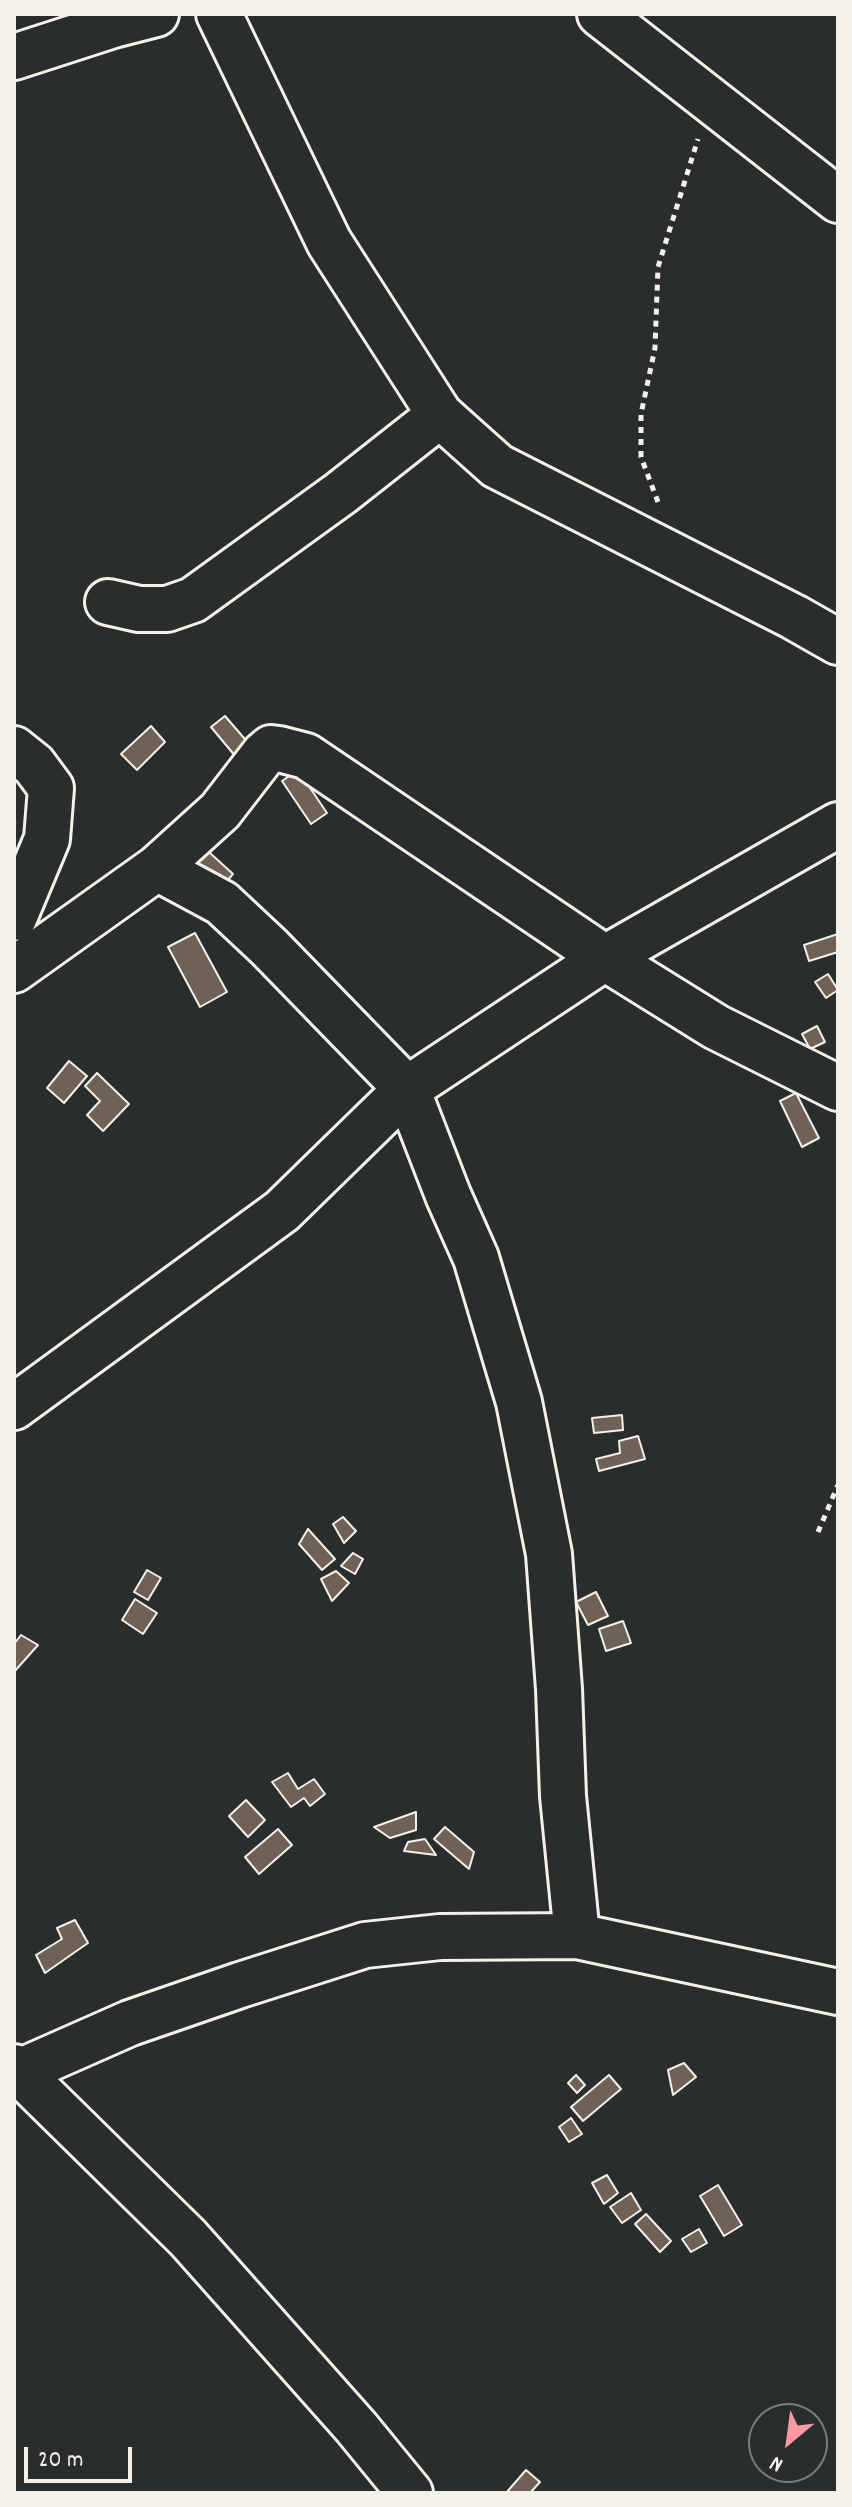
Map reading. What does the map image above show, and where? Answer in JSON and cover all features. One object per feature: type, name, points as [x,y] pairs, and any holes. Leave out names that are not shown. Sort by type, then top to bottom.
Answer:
[{"type":"street","points":[[14,57],[156,14]]},
{"type":"street","points":[[219,14],[329,242],[440,415],[497,466],[685,560],[838,642]]},
{"type":"street","points":[[600,14],[838,200]]},
{"type":"street","points":[[108,602],[139,609],[167,609],[193,600],[341,493],[440,415]]},
{"type":"street","points":[[14,970],[157,868],[220,811],[264,754],[271,748],[279,749],[306,756],[605,958],[716,1027],[838,1088]]},
{"type":"street","points":[[14,749],[34,765],[51,788],[47,839],[14,918]]},
{"type":"street","points":[[14,1407],[282,1211],[407,1089],[605,958],[838,825]]},
{"type":"street","points":[[157,868],[222,903],[407,1089],[476,1258],[519,1402],[549,1554],[563,1796],[577,1936]]},
{"type":"street","points":[[410,2493],[356,2427],[188,2238],[17,2070],[130,2023],[365,1945],[440,1937],[577,1936],[838,1992]]},
{"type":"path","points":[[685,560],[641,457],[641,414],[655,348],[658,267],[711,100]]},
{"type":"path","points":[[818,1532],[838,1485]]},
{"type":"building","points":[[225,716],[250,745],[236,757],[211,727]]},
{"type":"building","points":[[151,726],[165,742],[137,770],[121,754]]},
{"type":"building","points":[[298,770],[327,813],[311,824],[282,781]]},
{"type":"building","points":[[198,842],[233,874],[220,889],[185,858]]},
{"type":"building","points":[[195,933],[227,992],[200,1007],[168,947]]},
{"type":"building","points":[[838,934],[838,952],[809,961],[804,945]]},
{"type":"building","points":[[828,974],[838,990],[826,998],[815,982]]},
{"type":"building","points":[[817,1026],[825,1042],[810,1049],[802,1034]]},
{"type":"building","points":[[69,1061],[87,1076],[64,1103],[47,1088]]},
{"type":"building","points":[[97,1073],[129,1104],[103,1131],[87,1115],[100,1101],[85,1086]]},
{"type":"building","points":[[796,1093],[819,1138],[802,1147],[780,1101]]},
{"type":"building","points":[[622,1415],[623,1430],[594,1433],[592,1418]]},
{"type":"building","points":[[638,1436],[645,1459],[599,1471],[596,1459],[620,1453],[619,1441]]},
{"type":"building","points":[[343,1517],[356,1531],[344,1543],[333,1524]]},
{"type":"building","points":[[308,1529],[335,1559],[322,1570],[299,1544]]},
{"type":"building","points":[[353,1553],[363,1559],[355,1574],[341,1566]]},
{"type":"building","points":[[147,1570],[161,1578],[148,1600],[134,1592]]},
{"type":"building","points":[[336,1571],[349,1583],[332,1601],[321,1579]]},
{"type":"building","points":[[596,1592],[608,1616],[588,1625],[576,1602]]},
{"type":"building","points":[[135,1599],[157,1613],[143,1634],[122,1620]]},
{"type":"building","points":[[623,1621],[631,1643],[606,1651],[599,1629]]},
{"type":"building","points":[[21,1635],[38,1645],[14,1672],[14,1644]]},
{"type":"building","points":[[288,1773],[298,1789],[314,1779],[325,1794],[310,1806],[304,1798],[291,1807],[272,1782]]},
{"type":"building","points":[[246,1800],[265,1820],[248,1837],[229,1816]]},
{"type":"building","points":[[416,1812],[416,1830],[390,1838],[374,1827]]},
{"type":"building","points":[[445,1827],[474,1852],[469,1869],[434,1839]]},
{"type":"building","points":[[278,1829],[292,1845],[259,1874],[245,1857]]},
{"type":"building","points":[[425,1839],[436,1855],[404,1851],[408,1842]]},
{"type":"building","points":[[75,1920],[88,1943],[45,1973],[36,1955],[62,1939],[57,1928]]},
{"type":"building","points":[[684,2063],[696,2077],[673,2095],[668,2070]]},
{"type":"building","points":[[576,2075],[585,2085],[577,2093],[568,2083]]},
{"type":"building","points":[[609,2075],[621,2089],[583,2121],[571,2107]]},
{"type":"building","points":[[571,2118],[582,2134],[569,2142],[559,2127]]},
{"type":"building","points":[[607,2175],[618,2193],[604,2204],[592,2183]]},
{"type":"building","points":[[718,2185],[742,2225],[724,2236],[700,2196]]},
{"type":"building","points":[[631,2193],[641,2210],[622,2223],[610,2207]]},
{"type":"building","points":[[646,2214],[671,2241],[660,2252],[635,2224]]},
{"type":"building","points":[[699,2229],[707,2243],[691,2252],[682,2239]]},
{"type":"building","points":[[526,2470],[540,2482],[530,2493],[506,2493]]}]
